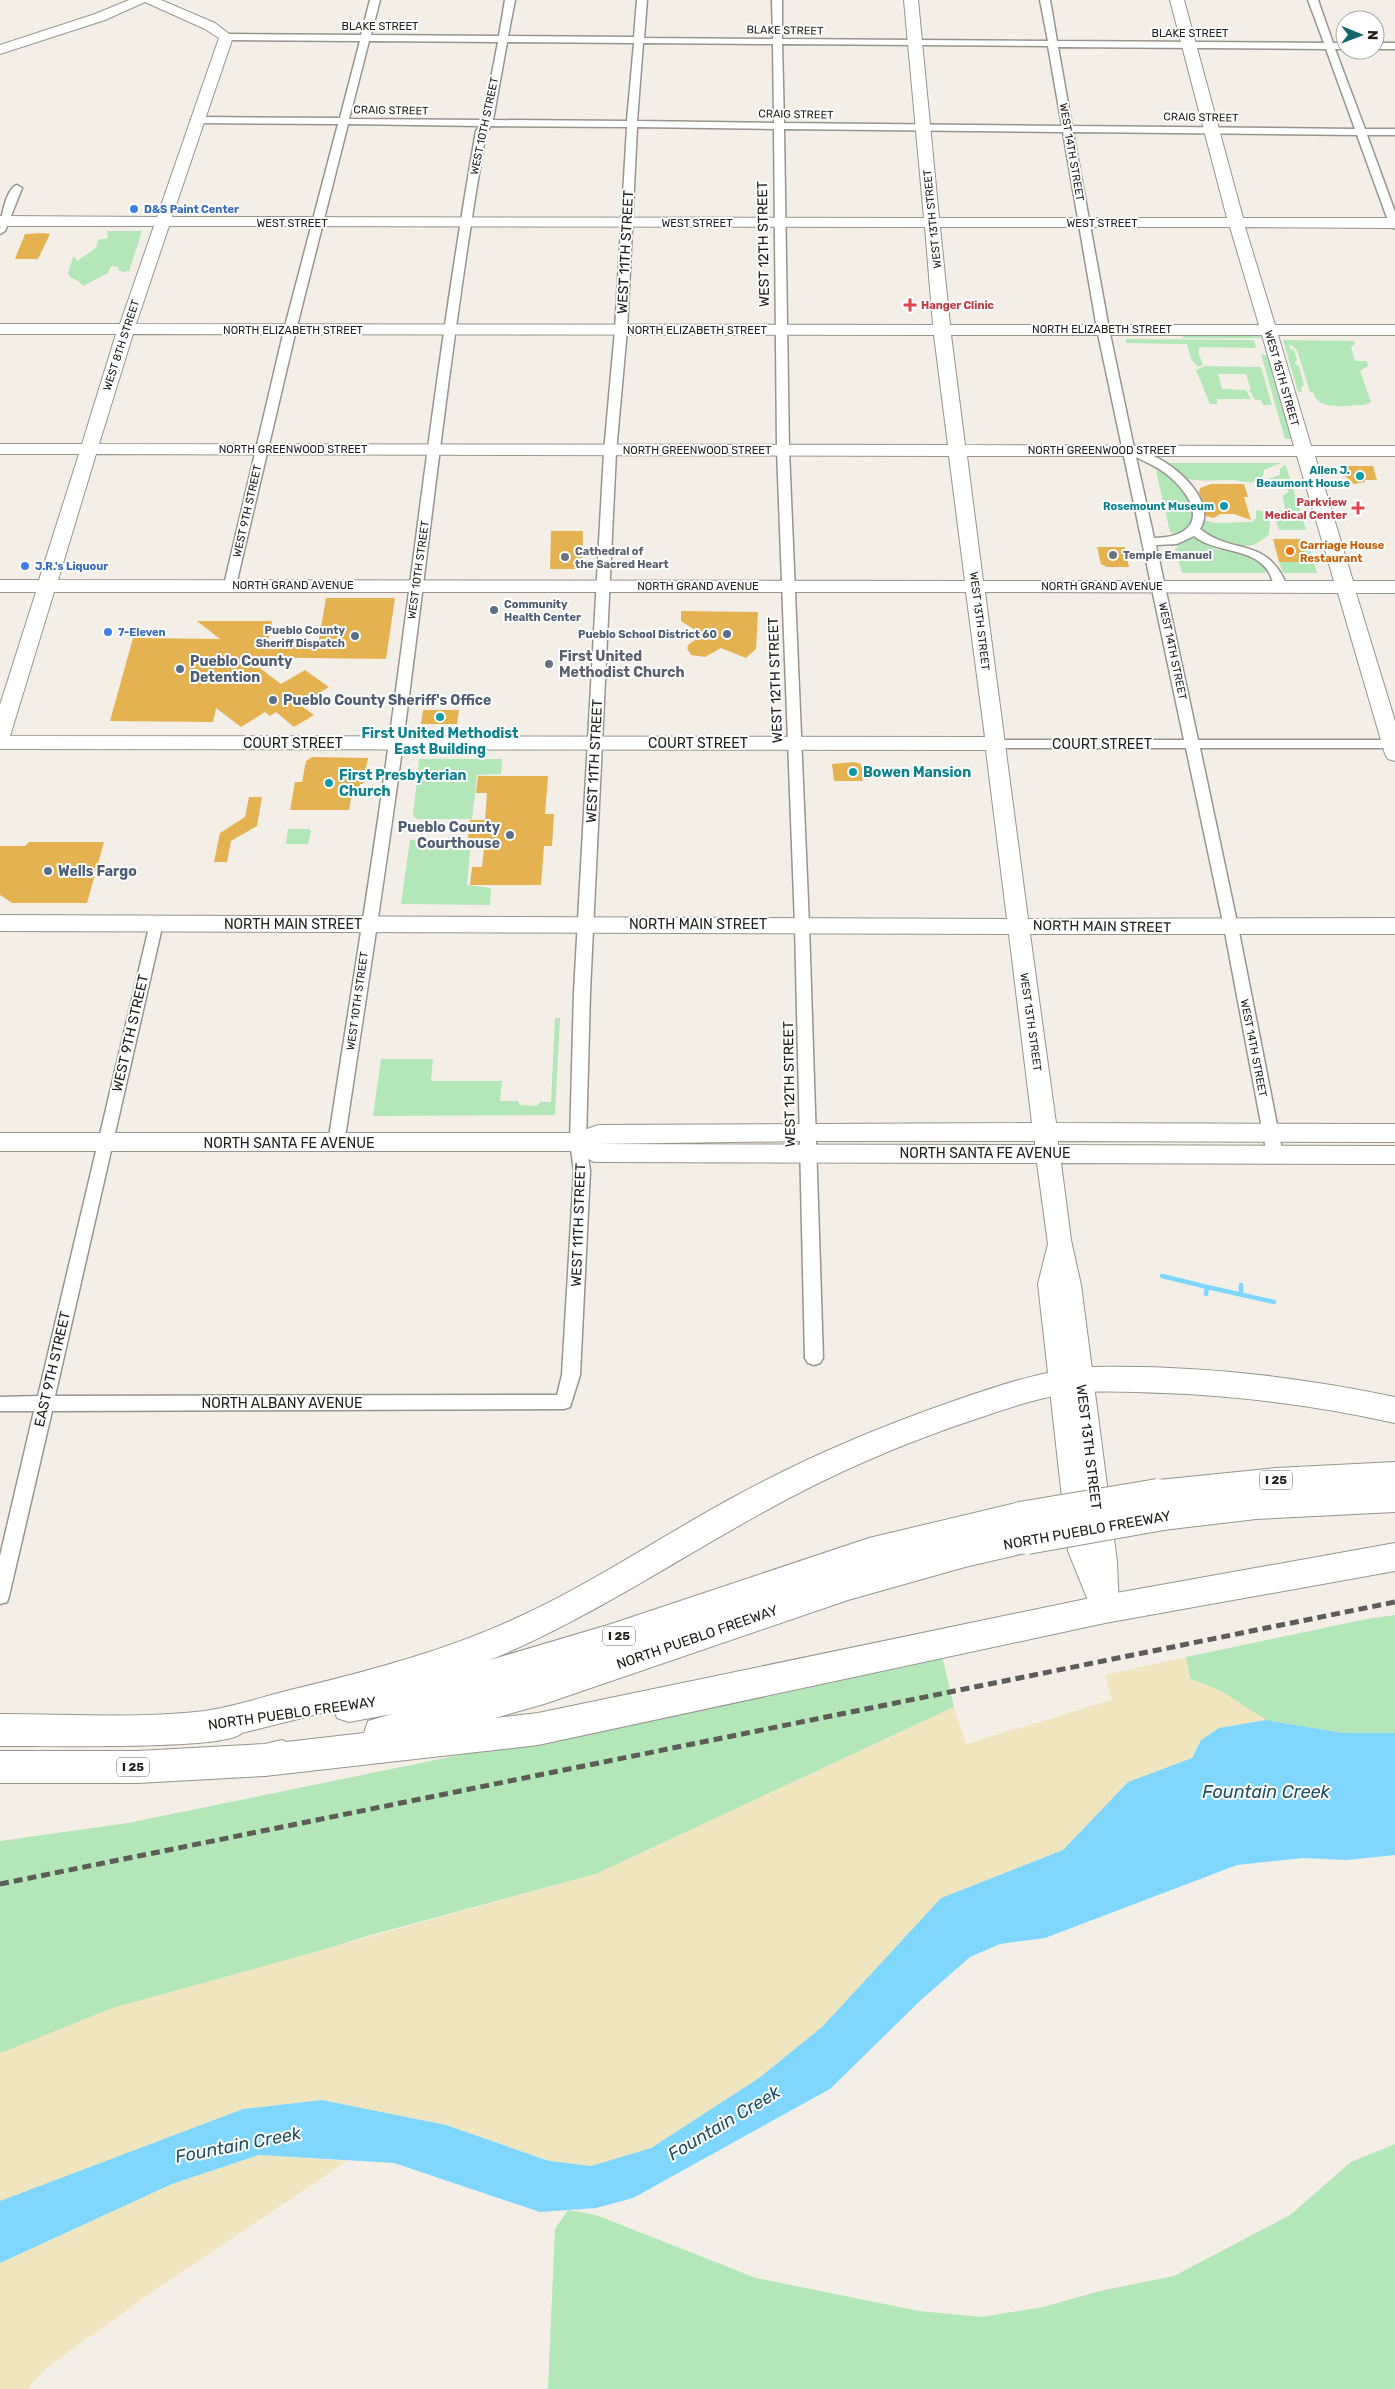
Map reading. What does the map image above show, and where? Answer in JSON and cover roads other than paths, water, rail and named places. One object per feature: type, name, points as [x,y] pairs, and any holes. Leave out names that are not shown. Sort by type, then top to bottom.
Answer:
[{"type":"highway","points":[[211,1725],[425,1670],[506,1638],[587,1600],[741,1508],[813,1472],[888,1439],[969,1408],[1042,1386],[1071,1382],[1146,1380],[1237,1384],[1301,1391],[1395,1410]]},
{"type":"highway","name":"NORTH PUEBLO FREEWAY","points":[[0,1730],[138,1730],[211,1725],[315,1713],[427,1691],[527,1664],[606,1640],[870,1552],[927,1537],[1024,1528],[1161,1505],[1247,1482],[1349,1475],[1395,1475]]},
{"type":"highway","name":"NORTH PUEBLO FREEWAY","points":[[1161,1505],[1256,1506],[1395,1500]]},
{"type":"highway","name":"NORTH PUEBLO FREEWAY","points":[[0,1767],[137,1767],[265,1760],[471,1710],[544,1689],[848,1586],[965,1553],[1024,1528]]},
{"type":"highway","points":[[265,1760],[538,1729],[1105,1609],[1395,1557]]},
{"type":"main road","name":"WEST 13TH STREET","points":[[995,744],[1017,925]]},
{"type":"street","points":[[0,50],[101,16],[140,0]]},
{"type":"street","points":[[150,0],[210,26],[226,37]]},
{"type":"street","name":"WEST 9TH STREET","points":[[230,586],[290,330],[375,0]]},
{"type":"street","name":"WEST 10TH STREET","points":[[336,1144],[396,742],[415,584],[465,223],[481,131],[487,124],[510,0]]},
{"type":"street","name":"WEST 11TH STREET","points":[[564,1402],[571,1375],[582,1171],[578,1142],[586,924],[610,449],[621,330],[632,124],[642,0]]},
{"type":"street","name":"WEST 12TH STREET","points":[[777,0],[783,450],[793,743],[802,925],[814,1358]]},
{"type":"street","name":"WEST 13TH STREET","points":[[911,0],[942,330],[995,744]]},
{"type":"street","name":"WEST 14TH STREET","points":[[1045,0],[1051,44],[1068,128],[1103,329],[1231,927],[1272,1144]]},
{"type":"street","name":"WEST 15TH STREET","points":[[1177,0],[1187,45],[1236,222],[1303,450],[1394,747]]},
{"type":"street","points":[[1313,0],[1395,224]]},
{"type":"street","name":"BLAKE STREET","points":[[226,37],[1335,46]]},
{"type":"street","name":"WEST 8TH STREET","points":[[0,737],[126,329],[226,37]]},
{"type":"street","name":"CRAIG STREET","points":[[196,120],[1395,132]]},
{"type":"street","points":[[1,224],[17,188]]},
{"type":"street","name":"WEST STREET","points":[[1,224],[1236,222],[1395,224]]},
{"type":"street","name":"NORTH ELIZABETH STREET","points":[[0,329],[1395,330]]},
{"type":"street","name":"NORTH GREENWOOD STREET","points":[[0,449],[1395,450]]},
{"type":"street","points":[[1130,450],[1165,467],[1185,486],[1199,509],[1199,521],[1194,530],[1177,540],[1150,542]]},
{"type":"street","points":[[1194,530],[1207,542],[1242,550],[1261,557],[1269,564],[1281,586]]},
{"type":"street","name":"NORTH GRAND AVENUE","points":[[0,586],[415,584],[1395,587]]},
{"type":"street","name":"COURT STREET","points":[[0,742],[1192,744],[1394,747]]},
{"type":"street","name":"NORTH MAIN STREET","points":[[0,923],[1395,926]]},
{"type":"street","name":"WEST 9TH STREET","points":[[105,1142],[156,923]]},
{"type":"street","name":"WEST 13TH STREET","points":[[1017,925],[1059,1240],[1050,1284],[1071,1382],[1081,1551],[1105,1609]]},
{"type":"street","name":"NORTH SANTA FE AVENUE","points":[[0,1142],[336,1144],[578,1142],[594,1153],[807,1142],[1272,1144],[1395,1133]]},
{"type":"street","name":"EAST 9TH STREET","points":[[0,1596],[105,1142]]},
{"type":"street","name":"NORTH SANTA FE AVENUE","points":[[1272,1144],[1395,1155]]},
{"type":"street","name":"NORTH ALBANY AVENUE","points":[[0,1404],[564,1402]]},
{"type":"water","name":"Fountain Creek","points":[[1266,1720],[1344,1733],[1395,1733],[1395,1855],[1347,1860],[1303,1858],[1237,1865],[1045,1938],[1000,1944],[970,1957],[922,1999],[830,2089],[633,2198],[596,2208],[540,2212],[394,2163],[259,2155],[172,2184],[0,2263],[0,2201],[243,2109],[322,2100],[446,2125],[549,2161],[591,2166],[651,2148],[759,2078],[822,2027],[941,1898],[1063,1850],[1128,1782],[1192,1758],[1201,1740],[1219,1728]]},
{"type":"waterway","points":[[1162,1276],[1207,1287]]},
{"type":"waterway","points":[[1241,1285],[1241,1294]]},
{"type":"waterway","points":[[1206,1294],[1207,1287]]},
{"type":"waterway","points":[[1207,1287],[1274,1302]]},
{"type":"railway","points":[[0,1884],[1395,1602]]},
{"type":"place","name":"D&S Paint Center","points":[[134,209]]},
{"type":"place","name":"Hanger Clinic","points":[[910,305]]},
{"type":"place","name":"Allen J. Beaumont House","points":[[1360,476]]},
{"type":"place","name":"Rosemount Museum","points":[[1224,506]]},
{"type":"place","name":"Parkview Medical Center","points":[[1358,508]]},
{"type":"place","name":"Carriage House Restaurant","points":[[1290,551]]},
{"type":"place","name":"Temple Emanuel","points":[[1113,555]]},
{"type":"place","name":"Cathedral of the Sacred Heart","points":[[565,557]]},
{"type":"place","name":"J.R.'s Liquour","points":[[25,566]]},
{"type":"place","name":"Community Health Center","points":[[494,610]]},
{"type":"place","name":"7-Eleven","points":[[108,632]]},
{"type":"place","name":"Pueblo School District 60","points":[[727,634]]},
{"type":"place","name":"Pueblo County Sheriff Dispatch","points":[[355,636]]},
{"type":"place","name":"First United Methodist Church","points":[[549,664]]},
{"type":"place","name":"Pueblo County Detention","points":[[180,669]]},
{"type":"place","name":"Pueblo County Sheriff's Office","points":[[273,700]]},
{"type":"place","name":"First United Methodist East Building","points":[[440,717]]},
{"type":"place","name":"Bowen Mansion","points":[[853,772]]},
{"type":"place","name":"First Presbyterian Church","points":[[329,783]]},
{"type":"place","name":"Pueblo County Courthouse","points":[[510,835]]},
{"type":"place","name":"Wells Fargo","points":[[48,871]]}]
